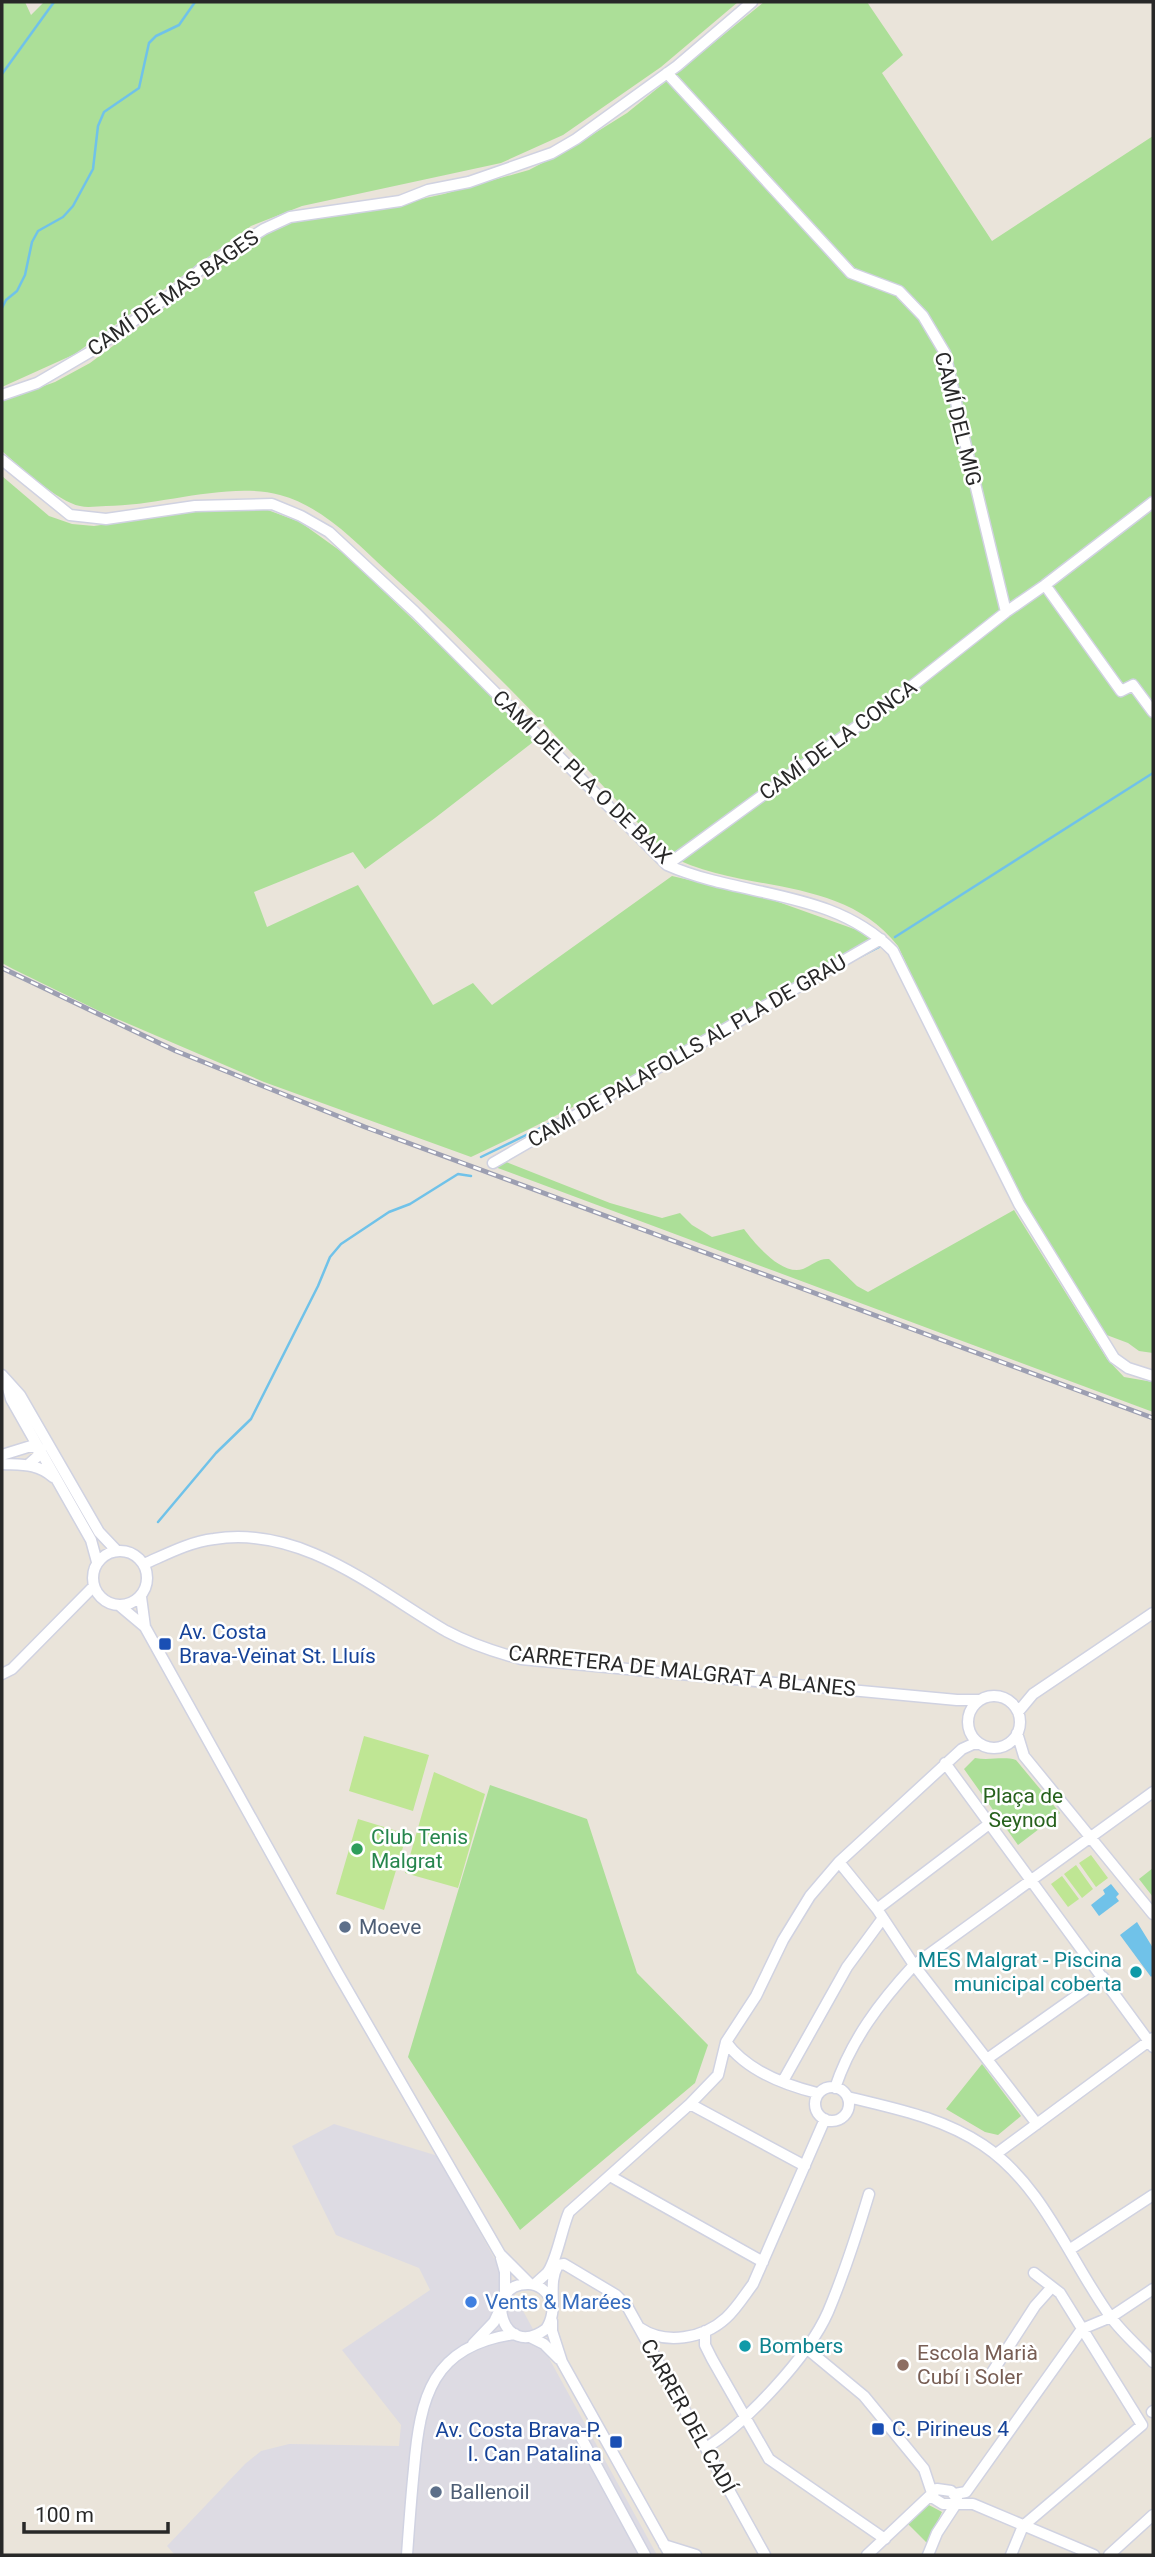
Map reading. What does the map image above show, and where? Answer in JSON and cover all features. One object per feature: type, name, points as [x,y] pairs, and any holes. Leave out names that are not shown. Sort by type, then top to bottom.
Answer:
[{"type":"street","name":"CAMÍ DE MAS BAGES","points":[[2,395],[37,383],[90,352],[201,270],[264,229],[290,217],[400,201],[428,190],[469,182],[533,161],[576,139],[667,73],[752,2]]},
{"type":"street","name":"CAMÍ DEL MIG","points":[[667,73],[851,273],[899,291],[923,316],[945,353],[1006,612]]},
{"type":"street","name":"CAMÍ DEL PLA O DE BAIX","points":[[2,460],[70,516],[106,519],[195,506],[272,504],[301,516],[329,532],[415,612],[667,865],[690,875],[801,899],[839,913],[881,939],[893,951],[1019,1204],[1114,1358],[1128,1368],[1153,1376]]},
{"type":"street","points":[[1006,612],[1153,502]]},
{"type":"street","points":[[1045,585],[1121,691],[1133,685],[1153,712]]},
{"type":"street","name":"CAMÍ DE LA CONCA","points":[[667,865],[903,693],[1006,612]]},
{"type":"street","name":"CAMÍ DE PALAFOLLS AL PLA DE GRAU","points":[[493,1163],[881,939]]},
{"type":"street","points":[[4,1378],[22,1400],[99,1532],[117,1551]]},
{"type":"street","points":[[4,1378],[11,1399],[91,1540],[97,1563]]},
{"type":"street","points":[[22,1400],[26,1415],[38,1437],[38,1456],[29,1464]]},
{"type":"street","points":[[14,1450],[24,1433],[22,1418]]},
{"type":"street","points":[[2,1455],[31,1446],[48,1452],[63,1479],[71,1486]]},
{"type":"street","points":[[2,1464],[29,1464],[46,1471],[59,1482]]},
{"type":"street","name":"CARRETERA DE MALGRAT A BLANES","points":[[144,1564],[185,1545],[212,1539],[237,1538],[284,1543],[337,1564],[464,1640],[521,1659],[980,1700]]},
{"type":"street","points":[[141,1597],[131,1604],[120,1606],[101,1599],[94,1586],[93,1574],[97,1563],[106,1554],[117,1551],[137,1556],[144,1564],[148,1580],[141,1597],[145,1627]]},
{"type":"street","points":[[2,1674],[12,1669],[94,1586]]},
{"type":"street","points":[[75,1606],[101,1599]]},
{"type":"street","points":[[120,1606],[145,1627],[337,1972],[500,2254],[505,2272],[505,2296],[494,2322],[472,2344],[451,2359],[434,2379],[424,2401],[417,2424],[407,2555]]},
{"type":"street","points":[[1018,1712],[1033,1694],[1153,1613]]},
{"type":"street","points":[[968,1717],[973,1706],[980,1700],[994,1695],[1009,1700],[1033,1694]]},
{"type":"street","points":[[957,1700],[968,1717],[969,1730],[962,1749]]},
{"type":"street","points":[[505,2296],[512,2289],[532,2284],[548,2272],[569,2212],[690,2104],[718,2075],[726,2042],[755,1996],[796,1917],[818,1885],[839,1862],[962,1749],[973,1744],[992,1748],[1004,1746],[1017,1733],[1020,1721],[1018,1712],[1009,1700]]},
{"type":"street","points":[[969,1730],[980,1744]]},
{"type":"street","points":[[1017,1733],[1024,1756],[1153,1914]]},
{"type":"street","points":[[1004,1746],[1024,1756]]},
{"type":"street","points":[[945,1763],[1152,2042],[996,2154]]},
{"type":"street","points":[[835,2088],[849,2052],[869,2020],[889,1992],[914,1965],[1153,1792]]},
{"type":"street","points":[[783,2081],[880,1913],[989,1824]]},
{"type":"street","points":[[839,1862],[880,1913],[914,1965],[1037,2124]]},
{"type":"street","points":[[987,2059],[1103,1977]]},
{"type":"street","points":[[726,2042],[740,2057],[768,2075],[817,2093],[835,2088],[844,2092],[848,2097],[848,2110],[844,2116],[831,2121],[825,2119],[815,2108],[817,2093]]},
{"type":"street","points":[[723,2059],[740,2057]]},
{"type":"street","points":[[848,2097],[903,2109],[939,2121],[996,2154],[1045,2210],[1111,2317],[1153,2362]]},
{"type":"street","points":[[690,2104],[805,2166]]},
{"type":"street","points":[[639,2328],[658,2337],[676,2338],[717,2325],[735,2308],[753,2284],[825,2119]]},
{"type":"street","points":[[610,2176],[763,2262]]},
{"type":"street","points":[[706,2448],[745,2418],[806,2348],[827,2314],[869,2194]]},
{"type":"street","points":[[1069,2250],[1153,2195]]},
{"type":"street","points":[[500,2254],[532,2284],[549,2295],[553,2303],[552,2331],[562,2362],[670,2555]]},
{"type":"street","name":"CARRER DEL CADÍ","points":[[553,2303],[551,2284],[558,2265],[565,2264],[616,2295],[626,2306],[765,2555]]},
{"type":"street","points":[[1011,2555],[1023,2526],[1142,2425],[1060,2293],[1034,2273]]},
{"type":"street","points":[[991,2374],[1035,2306],[1052,2287]]},
{"type":"street","points":[[928,2555],[956,2500],[966,2492],[1082,2329],[1111,2317],[1153,2289]]},
{"type":"street","points":[[501,2307],[506,2327],[515,2334]]},
{"type":"street","points":[[530,2337],[539,2335],[552,2321]]},
{"type":"street","points":[[705,2331],[705,2345],[769,2459],[885,2539]]},
{"type":"street","points":[[472,2344],[515,2334],[544,2344],[562,2362]]},
{"type":"street","points":[[806,2348],[864,2396],[928,2474],[931,2495]]},
{"type":"street","points":[[576,2430],[645,2555]]},
{"type":"street","points":[[867,2555],[940,2488],[956,2500],[971,2503],[1076,2552],[1094,2555]]},
{"type":"street","points":[[968,2489],[971,2503]]},
{"type":"street","points":[[1109,2555],[1153,2515]]},
{"type":"street","points":[[664,2545],[696,2555]]},
{"type":"shaded area","points":[[334,2124],[438,2156],[657,2555],[175,2555],[167,2546],[245,2464],[261,2451],[289,2444],[399,2446],[401,2425],[342,2350],[430,2290],[419,2268],[336,2235],[292,2146]]},
{"type":"green space","points":[[2,2],[25,2],[31,15],[44,2],[738,2],[661,67],[563,135],[501,163],[302,206],[251,226],[75,354],[2,387]]},
{"type":"green space","points":[[764,2],[867,2],[903,55],[882,73],[992,241],[1153,136],[1153,1353],[1139,1351],[1128,1343],[1104,1334],[1023,1203],[967,1094],[898,946],[874,923],[848,907],[819,896],[727,876],[668,855],[460,639],[351,537],[311,508],[280,495],[260,491],[217,492],[127,505],[83,507],[50,491],[2,451],[2,401],[55,382],[90,363],[259,238],[298,220],[347,215],[444,194],[529,170],[627,113]]},
{"type":"green space","points":[[2,476],[49,516],[72,524],[94,526],[213,509],[265,509],[300,522],[346,555],[537,739],[365,869],[353,852],[254,892],[267,927],[358,885],[433,1005],[473,983],[492,1005],[672,876],[770,899],[857,930],[871,940],[623,1080],[471,1157],[264,1082],[101,1012],[13,969],[2,963]]},
{"type":"green space","points":[[501,1160],[610,1203],[662,1218],[680,1213],[692,1225],[712,1237],[744,1229],[770,1257],[786,1268],[803,1269],[829,1259],[857,1286],[868,1292],[1014,1210],[1107,1359],[1124,1377],[1153,1382],[1153,1412],[495,1167]]},
{"type":"green space","points":[[364,1736],[429,1755],[413,1811],[349,1791]]},
{"type":"green space","name":"Plaça de Seynod","points":[[975,1758],[1016,1760],[1060,1813],[1018,1845],[964,1769]]},
{"type":"green space","points":[[434,1772],[485,1794],[458,1888],[405,1873]]},
{"type":"green space","points":[[490,1785],[587,1819],[637,1973],[708,2045],[695,2083],[520,2230],[408,2057]]},
{"type":"green space","points":[[358,1819],[407,1834],[384,1910],[336,1894]]},
{"type":"green space","points":[[1091,1855],[1108,1878],[1096,1887],[1079,1863]]},
{"type":"green space","points":[[1076,1865],[1093,1889],[1082,1898],[1064,1874]]},
{"type":"green space","points":[[1153,1868],[1153,1897],[1139,1879]]},
{"type":"green space","points":[[1062,1876],[1079,1899],[1068,1907],[1051,1884]]},
{"type":"green space","points":[[982,2064],[1021,2116],[998,2135],[985,2132],[946,2109]]},
{"type":"green space","points":[[927,2504],[942,2512],[927,2543],[907,2523]]},
{"type":"water","points":[[1111,1884],[1119,1894],[1116,1897],[1119,1901],[1099,1916],[1091,1905],[1105,1894],[1103,1890]]},
{"type":"water","points":[[1137,1922],[1153,1948],[1151,1977],[1120,1935]]},
{"type":"waterway","points":[[2,74],[54,2]]},
{"type":"waterway","points":[[2,308],[6,300],[17,291],[25,275],[32,242],[38,231],[63,217],[73,206],[93,169],[98,126],[104,112],[139,88],[149,43],[156,36],[179,25],[195,2]]},
{"type":"waterway","points":[[895,937],[1153,773]]},
{"type":"waterway","points":[[852,961],[879,947]]},
{"type":"waterway","points":[[481,1157],[563,1117]]},
{"type":"waterway","points":[[158,1522],[216,1453],[251,1419],[330,1257],[341,1244],[389,1212],[410,1204],[458,1174],[471,1176]]},
{"type":"railway","points":[[2,968],[176,1051],[365,1127],[1153,1418]]},
{"type":"place","name":"Av. Costa Brava-Veïnat St. Lluís","points":[[165,1644]]},
{"type":"place","name":"Club Tenis Malgrat","points":[[357,1849]]},
{"type":"place","name":"Moeve","points":[[345,1927]]},
{"type":"place","name":"MES Malgrat - Piscina municipal coberta","points":[[1136,1972]]},
{"type":"place","name":"Vents & Marées","points":[[471,2302]]},
{"type":"place","name":"Bombers","points":[[745,2346]]},
{"type":"place","name":"Escola Marià Cubí i Soler","points":[[903,2365]]},
{"type":"place","name":"C. Pirineus 4","points":[[878,2429]]},
{"type":"place","name":"Av. Costa Brava-P. I. Can Patalina","points":[[616,2442]]},
{"type":"place","name":"Ballenoil","points":[[436,2492]]}]
